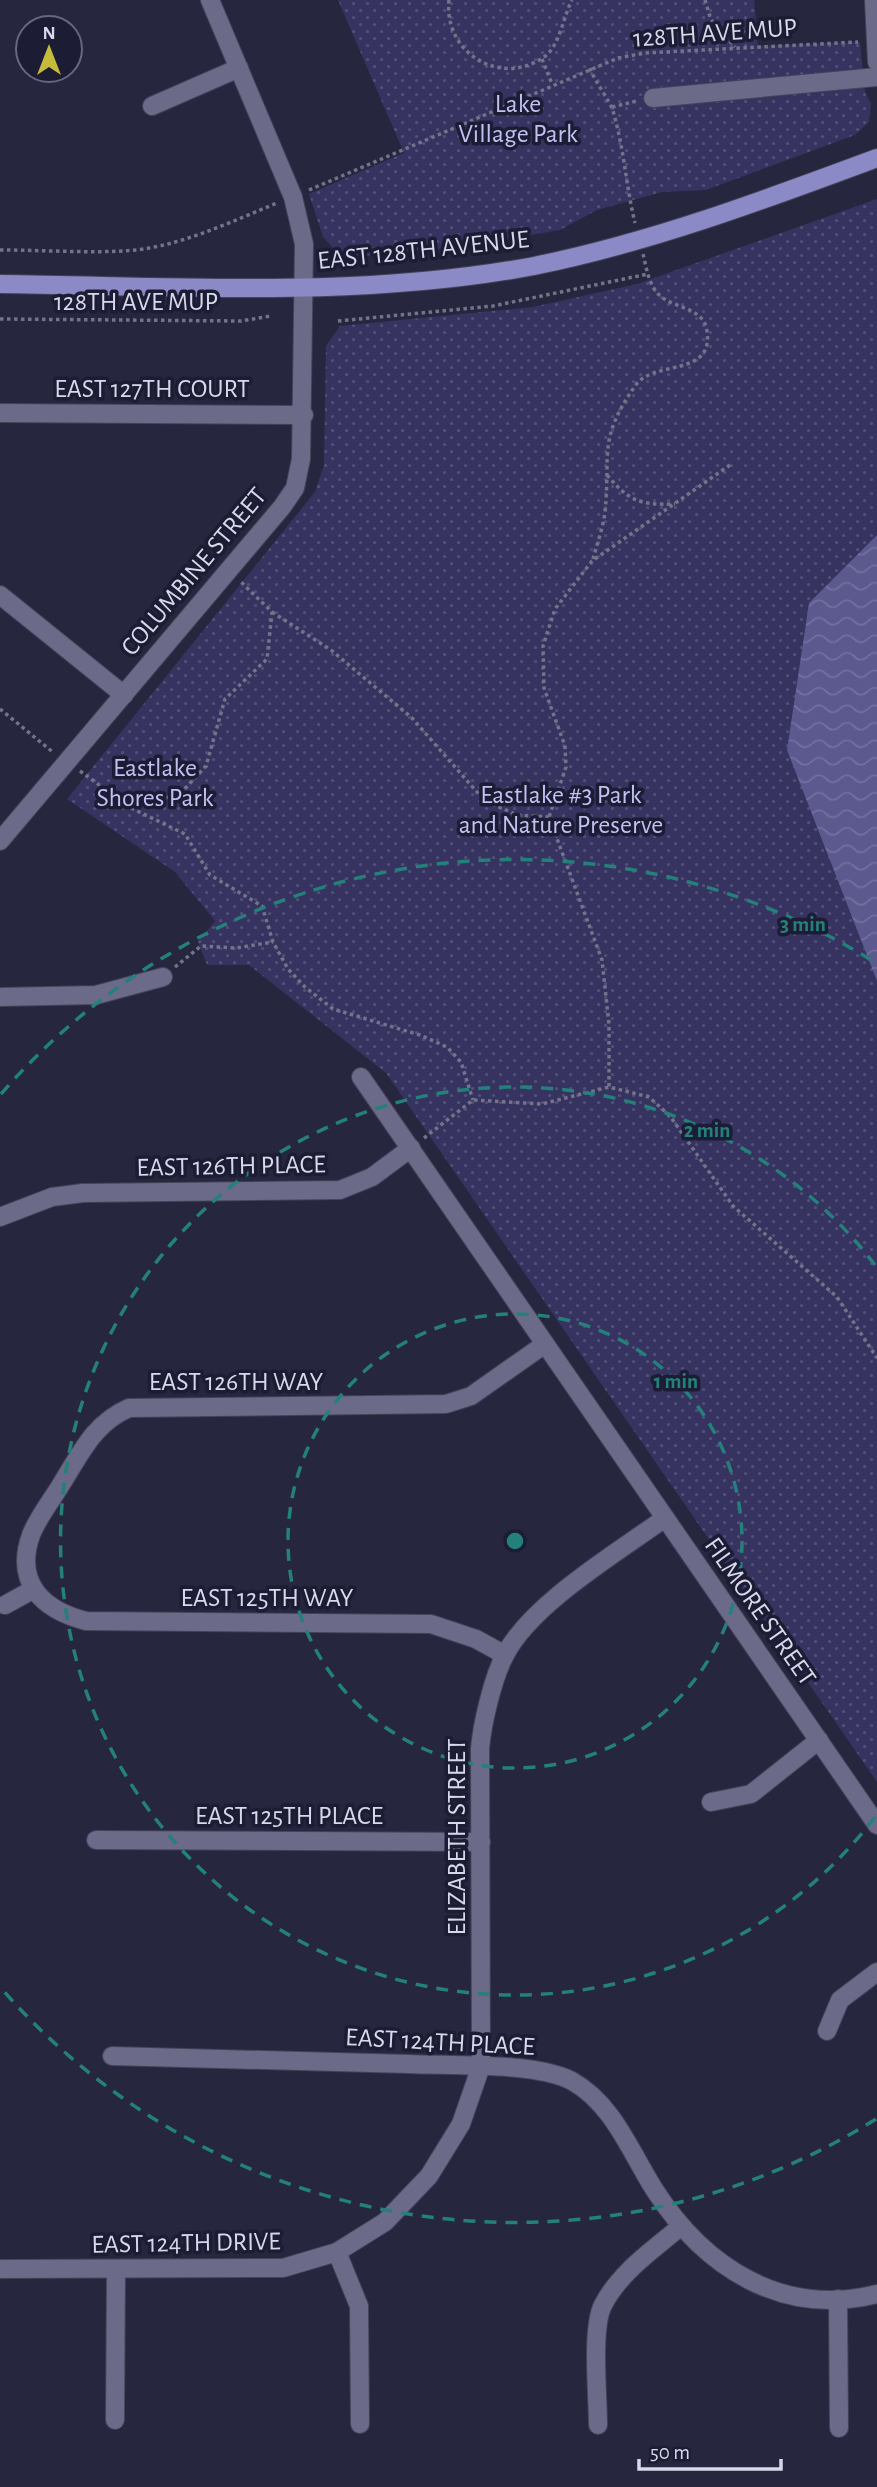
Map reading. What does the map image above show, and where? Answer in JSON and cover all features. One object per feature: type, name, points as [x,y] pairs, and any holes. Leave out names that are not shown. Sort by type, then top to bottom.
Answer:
[{"type":"main road","name":"EAST 128TH AVENUE","points":[[0,284],[304,287],[425,281],[534,266],[693,225],[877,158]]},
{"type":"street","name":"COLUMBINE STREET","points":[[0,841],[295,488],[301,459],[304,415],[304,244],[293,197],[210,0]]},
{"type":"street","points":[[874,0],[877,62]]},
{"type":"street","points":[[152,106],[239,68]]},
{"type":"street","points":[[653,97],[877,77]]},
{"type":"street","name":"EAST 127TH COURT","points":[[0,413],[304,415]]},
{"type":"street","points":[[0,595],[124,695]]},
{"type":"street","points":[[0,997],[96,995],[163,977]]},
{"type":"street","points":[[361,1077],[545,1343]]},
{"type":"street","name":"EAST 126TH PLACE","points":[[0,1217],[52,1197],[83,1193],[340,1190],[372,1177],[411,1148]]},
{"type":"street","name":"FILMORE STREET","points":[[545,1343],[877,1825]]},
{"type":"street","name":"EAST 126TH WAY","points":[[34,1590],[28,1570],[28,1548],[35,1527],[93,1433],[114,1415],[129,1408],[166,1406],[399,1407],[446,1404],[471,1396],[545,1343]]},
{"type":"street","name":"ELIZABETH STREET","points":[[481,2066],[481,1842],[478,1790],[482,1728],[505,1655],[549,1602],[665,1518]]},
{"type":"street","points":[[5,1605],[34,1590]]},
{"type":"street","name":"EAST 125TH WAY","points":[[34,1590],[53,1610],[86,1621],[431,1624],[467,1635],[505,1655]]},
{"type":"street","points":[[711,1802],[751,1794],[819,1740]]},
{"type":"street","name":"EAST 125TH PLACE","points":[[96,1840],[481,1842]]},
{"type":"street","points":[[827,2031],[840,2000],[877,1972]]},
{"type":"street","name":"EAST 124TH PLACE","points":[[112,2056],[481,2066],[552,2073],[571,2081],[591,2095],[611,2116],[680,2227],[721,2265],[754,2283],[795,2296],[838,2300],[877,2294]]},
{"type":"street","name":"EAST 124TH DRIVE","points":[[0,2269],[264,2270],[317,2261],[337,2252],[385,2222],[417,2191],[453,2140],[481,2066]]},
{"type":"street","points":[[598,2425],[597,2358],[603,2305],[623,2277],[680,2227]]},
{"type":"street","points":[[337,2252],[359,2306],[360,2424]]},
{"type":"street","points":[[115,2420],[116,2270]]},
{"type":"street","points":[[838,2300],[839,2428]]},
{"type":"path","points":[[449,0],[452,33],[477,61],[518,66],[542,59],[551,51],[570,2]]},
{"type":"path","points":[[705,0],[711,20],[736,48]]},
{"type":"path","name":"128TH AVE MUP","points":[[306,191],[590,68],[645,53],[860,42]]},
{"type":"path","points":[[542,59],[552,84]]},
{"type":"path","points":[[590,68],[600,92],[612,107],[626,161],[630,201]]},
{"type":"path","points":[[612,107],[653,97]]},
{"type":"path","name":"128TH AVE MUP","points":[[0,250],[125,251],[149,248],[199,235],[279,202]]},
{"type":"path","points":[[338,321],[493,306],[649,274],[659,295],[690,309],[702,320],[708,340],[696,361],[683,367],[648,372],[637,382],[611,425],[606,445],[605,514],[592,561]]},
{"type":"path","name":"128TH AVE MUP","points":[[0,319],[241,321],[271,316]]},
{"type":"path","points":[[609,1087],[609,1024],[602,960],[573,875],[549,817],[566,768],[565,746],[544,688],[543,646],[555,609],[592,561],[730,465]]},
{"type":"path","points":[[605,473],[633,501],[649,505],[675,504]]},
{"type":"path","points":[[227,569],[272,612],[331,650],[412,718],[484,800],[517,815],[549,817]]},
{"type":"path","points":[[131,807],[180,794],[206,766],[225,699],[267,659],[272,612]]},
{"type":"path","points":[[0,709],[67,762],[131,807],[185,834],[210,875],[262,906],[273,942],[288,969],[333,1009],[420,1035],[446,1048],[461,1062],[473,1100]]},
{"type":"path","points":[[163,977],[201,946],[236,947],[273,942]]},
{"type":"path","points":[[411,1148],[473,1100],[542,1104],[609,1087],[649,1097],[670,1116],[733,1206],[837,1297],[877,1358]]},
{"type":"green space","name":"Lake Village Park","points":[[338,0],[754,0],[758,46],[860,42],[865,92],[871,104],[869,122],[855,135],[706,190],[662,192],[597,210],[560,230],[460,247],[343,258],[323,237],[309,194],[404,153]]},
{"type":"green space","name":"Eastlake #3 Park and Nature Preserve","points":[[877,199],[877,1782],[386,1073],[249,965],[207,965],[198,942],[215,921],[175,872],[67,799],[315,492],[324,465],[326,346],[340,326],[533,307],[637,284]]},
{"type":"water","points":[[877,535],[877,981],[787,750],[809,603]]},
{"type":"park label","name":"Eastlake Shores Park","points":[[155,782]]}]
